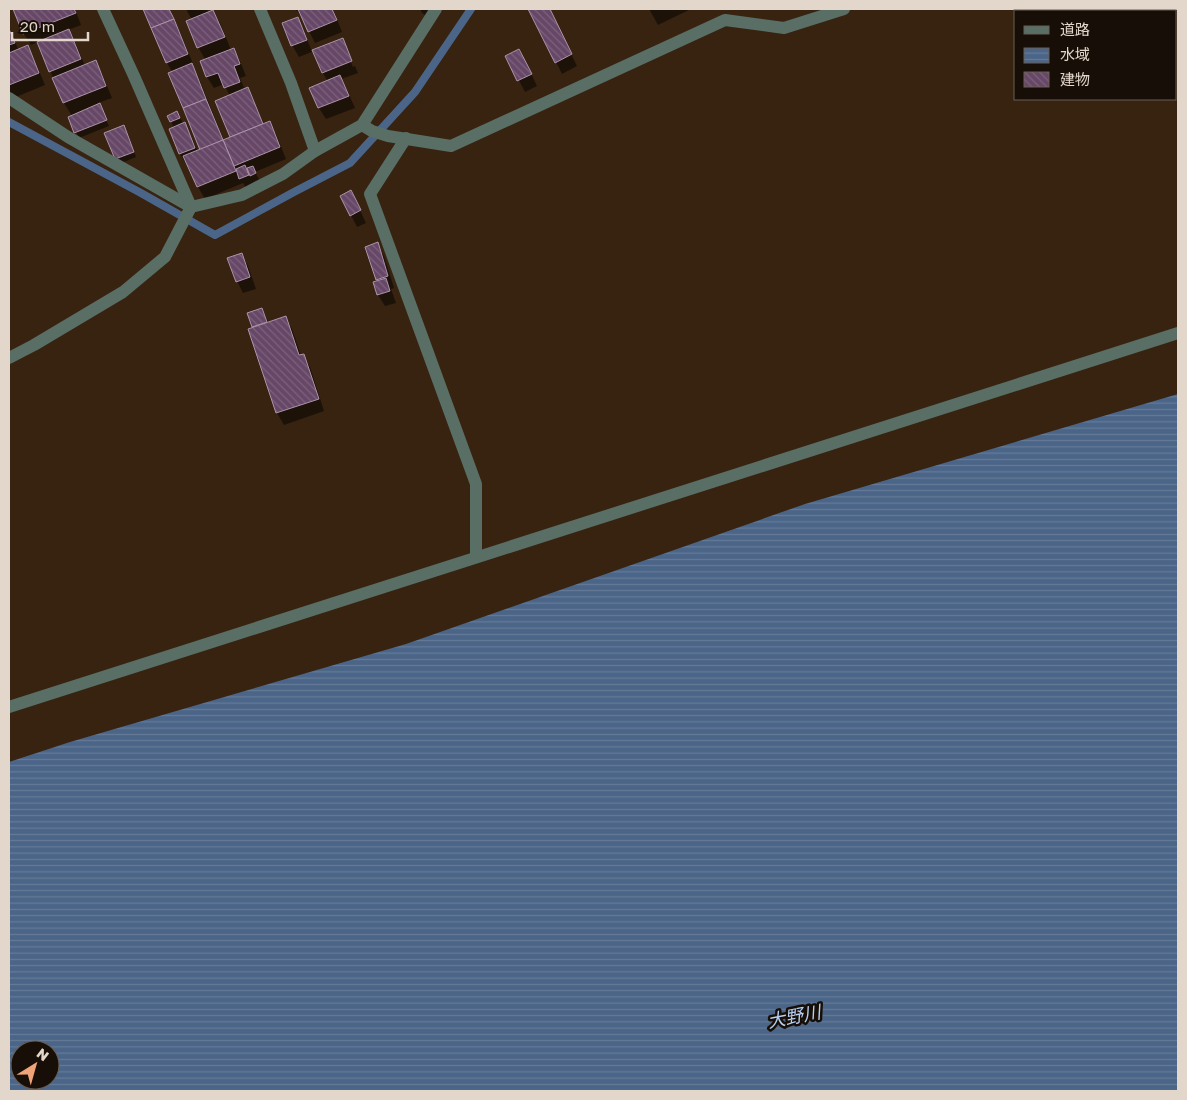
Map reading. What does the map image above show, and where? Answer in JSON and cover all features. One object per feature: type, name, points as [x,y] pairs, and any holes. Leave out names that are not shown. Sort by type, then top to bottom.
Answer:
[{"type":"street","points":[[9,358],[123,292],[165,257],[191,208],[103,9]]},
{"type":"street","points":[[260,9],[291,83],[315,151]]},
{"type":"street","points":[[9,98],[68,137],[191,208],[242,195],[283,174],[315,151],[367,128],[436,9]]},
{"type":"street","points":[[367,128],[388,136],[451,146],[725,20],[784,28],[844,9]]},
{"type":"street","points":[[406,138],[370,194],[476,484],[476,557]]},
{"type":"street","points":[[9,707],[1178,333]]},
{"type":"water","name":"大野川","points":[[1178,394],[1178,1091],[9,1091],[9,762],[70,742],[406,644],[805,504]]},
{"type":"building","points":[[13,9],[74,9],[76,13],[23,34]]},
{"type":"building","points":[[143,9],[169,9],[174,19],[151,28]]},
{"type":"building","points":[[298,9],[332,9],[337,20],[308,32]]},
{"type":"building","points":[[528,9],[550,9],[572,54],[555,63]]},
{"type":"building","points":[[213,10],[225,37],[197,48],[186,21]]},
{"type":"building","points":[[298,17],[307,40],[291,46],[282,23]]},
{"type":"building","points":[[174,19],[188,54],[166,63],[151,28]]},
{"type":"building","points":[[9,29],[15,43],[9,45]]},
{"type":"building","points":[[69,29],[81,59],[49,72],[37,42]]},
{"type":"building","points":[[343,38],[352,61],[322,73],[312,50]]},
{"type":"building","points":[[28,45],[39,73],[9,85],[9,53]]},
{"type":"building","points":[[234,48],[240,64],[234,66],[240,82],[224,88],[218,73],[206,77],[200,61]]},
{"type":"building","points":[[519,49],[532,74],[517,81],[505,56]]},
{"type":"building","points":[[96,60],[106,86],[63,103],[52,78]]},
{"type":"building","points":[[192,63],[206,99],[183,108],[168,73]]},
{"type":"building","points":[[340,75],[349,96],[318,108],[309,88]]},
{"type":"building","points":[[248,87],[263,124],[230,137],[215,101]]},
{"type":"building","points":[[206,99],[223,140],[200,150],[183,108]]},
{"type":"building","points":[[100,103],[107,120],[74,133],[68,117]]},
{"type":"building","points":[[177,111],[180,118],[170,122],[167,116]]},
{"type":"building","points":[[270,121],[280,147],[234,166],[223,140]]},
{"type":"building","points":[[185,122],[195,148],[179,154],[169,129]]},
{"type":"building","points":[[124,125],[134,152],[115,159],[104,133]]},
{"type":"building","points":[[223,140],[236,171],[197,187],[183,156]]},
{"type":"building","points":[[245,165],[249,175],[239,179],[236,169]]},
{"type":"building","points":[[253,166],[256,173],[250,176],[247,168]]},
{"type":"building","points":[[351,190],[361,210],[350,216],[340,196]]},
{"type":"building","points":[[378,242],[388,276],[376,280],[365,247]]},
{"type":"building","points":[[242,253],[250,277],[236,282],[227,258]]},
{"type":"building","points":[[386,278],[390,291],[377,295],[373,282]]},
{"type":"building","points":[[262,308],[267,322],[252,327],[247,313]]},
{"type":"building","points":[[286,316],[299,355],[304,354],[319,399],[276,413],[248,329]]},
{"type":"waterway","points":[[9,122],[215,235],[350,163],[415,92],[471,9]]}]
